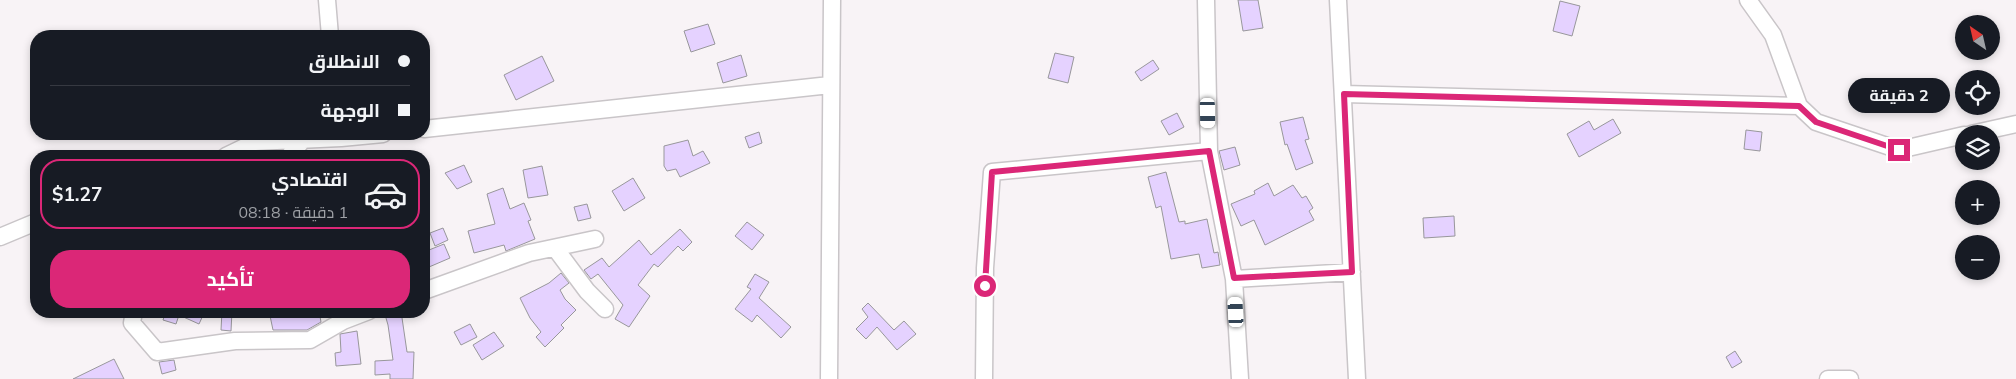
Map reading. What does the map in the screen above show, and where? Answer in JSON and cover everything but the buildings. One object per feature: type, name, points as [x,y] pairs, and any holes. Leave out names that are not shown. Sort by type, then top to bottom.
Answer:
[{"type":"street","points":[[327,0],[330,30]]},
{"type":"street","points":[[829,379],[832,0]]},
{"type":"street","points":[[1206,0],[1209,151],[1234,278],[1240,379]]},
{"type":"street","points":[[1338,0],[1358,379]]},
{"type":"street","points":[[1748,0],[1773,35],[1799,106],[1816,122],[1899,150],[1955,137]]},
{"type":"street","points":[[430,128],[830,85]]},
{"type":"street","points":[[1344,94],[1799,106]]},
{"type":"street","points":[[2000,128],[2016,124]]},
{"type":"street","points":[[238,150],[255,142],[288,140]]},
{"type":"street","points":[[294,150],[303,140]]},
{"type":"street","points":[[984,379],[985,268],[992,172],[1209,151]]},
{"type":"street","points":[[0,237],[30,224]]},
{"type":"street","points":[[430,289],[530,253],[595,239]]},
{"type":"street","points":[[555,248],[587,291],[605,309]]},
{"type":"street","points":[[1234,278],[1352,272]]},
{"type":"street","points":[[133,318],[132,323],[157,352],[235,341],[310,340],[351,318]]},
{"type":"street","points":[[1828,379],[1850,379]]},
{"type":"route","points":[[985,286],[992,172],[1209,151],[1234,278],[1352,272],[1344,94],[1799,106],[1816,122],[1899,150]]}]
